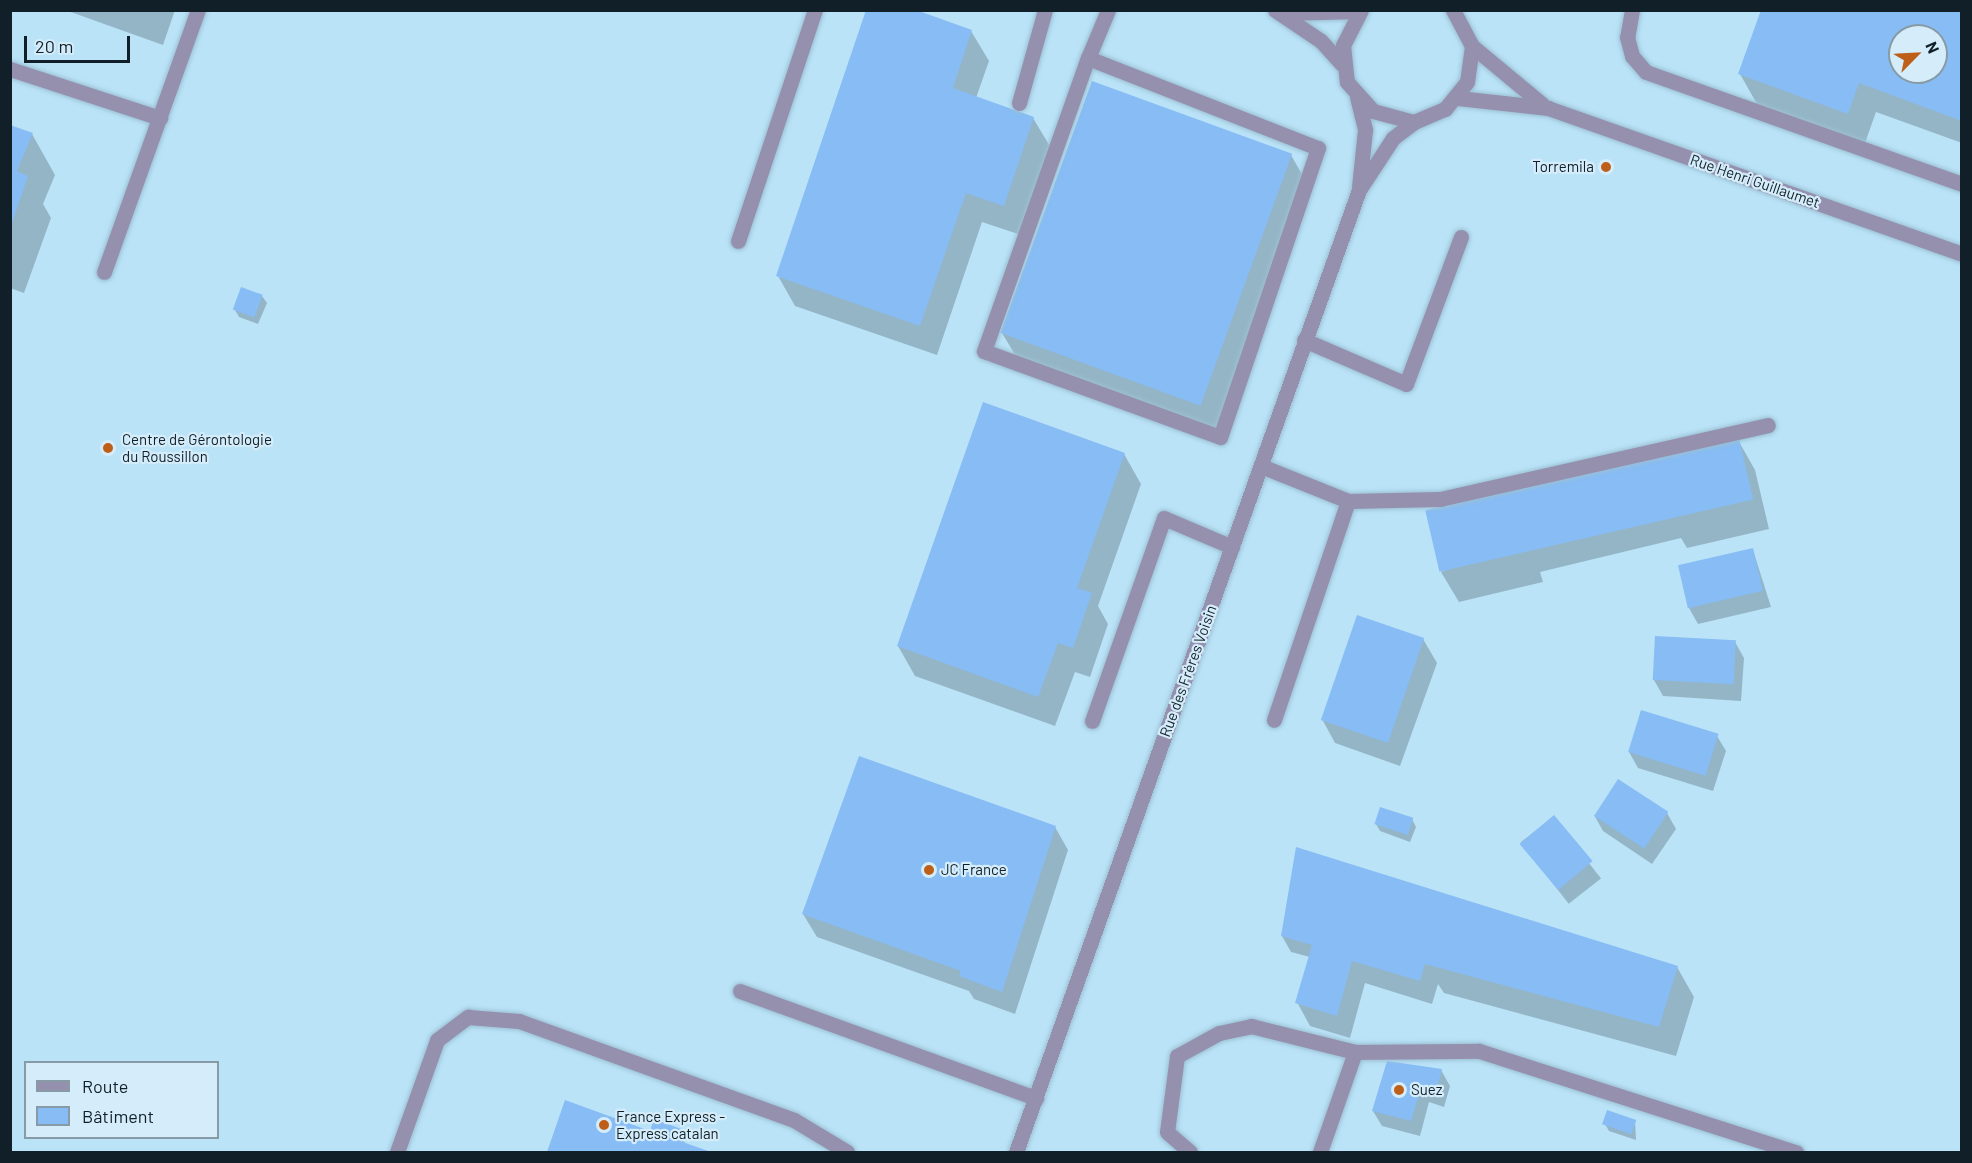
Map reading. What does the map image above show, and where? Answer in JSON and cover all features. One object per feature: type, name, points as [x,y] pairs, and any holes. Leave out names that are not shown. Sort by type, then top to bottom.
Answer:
[{"type":"street","points":[[104,272],[198,10]]},
{"type":"street","points":[[738,241],[815,10]]},
{"type":"street","points":[[1019,103],[1044,10]]},
{"type":"street","points":[[1088,58],[1318,148],[1220,437],[984,351],[1088,58],[1108,10]]},
{"type":"street","points":[[1632,10],[1627,37],[1632,56],[1646,72],[1962,184]]},
{"type":"street","points":[[1279,12],[1360,11],[1343,45],[1342,64]]},
{"type":"street","points":[[1279,12],[1342,64]]},
{"type":"street","points":[[1456,12],[1472,46],[1470,73],[1458,98]]},
{"type":"street","name":"Rue Henri Guillaumet","points":[[1472,46],[1548,108]]},
{"type":"street","name":"Rue des Frères Voisin","points":[[1342,64],[1356,97],[1365,130],[1359,190]]},
{"type":"street","points":[[10,69],[160,118]]},
{"type":"street","points":[[1356,97],[1392,120],[1414,122]]},
{"type":"street","name":"Rue des Frères Voisin","points":[[1016,1152],[1359,190],[1394,138],[1414,122],[1430,118],[1458,98]]},
{"type":"street","name":"Rue Henri Guillaumet","points":[[1458,98],[1548,108],[1962,254]]},
{"type":"street","points":[[1304,340],[1406,384],[1461,237]]},
{"type":"street","points":[[1261,466],[1348,501],[1440,498],[1768,425]]},
{"type":"street","points":[[1274,720],[1348,501]]},
{"type":"street","points":[[1092,721],[1164,518],[1232,547]]},
{"type":"street","points":[[740,991],[1036,1098]]},
{"type":"street","points":[[397,1152],[437,1040],[468,1017],[519,1021],[794,1120],[847,1152]]},
{"type":"street","points":[[1190,1152],[1167,1132],[1177,1056],[1219,1033],[1251,1026],[1355,1052],[1479,1051],[1796,1152]]},
{"type":"street","points":[[1320,1152],[1355,1052]]},
{"type":"building","points":[[866,10],[916,10],[972,30],[953,88],[1034,117],[1004,206],[966,193],[920,326],[776,276]]},
{"type":"building","points":[[1761,10],[1962,10],[1962,121],[1859,83],[1848,114],[1738,74]]},
{"type":"building","points":[[1092,81],[1292,154],[1200,406],[1000,333]]},
{"type":"building","points":[[10,125],[33,133],[17,171],[28,176],[11,226]]},
{"type":"building","points":[[241,287],[263,295],[254,317],[233,310]]},
{"type":"building","points":[[983,402],[1125,453],[1077,588],[1092,593],[1073,648],[1058,643],[1038,697],[897,646]]},
{"type":"building","points":[[1739,438],[1753,499],[1439,572],[1425,510]]},
{"type":"building","points":[[1753,548],[1763,591],[1688,608],[1678,565]]},
{"type":"building","points":[[1357,615],[1424,638],[1388,743],[1321,720]]},
{"type":"building","points":[[1655,636],[1736,640],[1734,684],[1653,680]]},
{"type":"building","points":[[1641,710],[1718,734],[1706,776],[1628,752]]},
{"type":"building","name":"JC France","points":[[859,756],[1056,826],[1002,992],[959,976],[961,971],[802,914]]},
{"type":"building","points":[[1618,779],[1668,812],[1644,849],[1594,816]]},
{"type":"building","points":[[1380,807],[1413,818],[1408,835],[1374,824]]},
{"type":"building","points":[[1554,815],[1593,861],[1558,890],[1520,844]]},
{"type":"building","points":[[1296,847],[1678,966],[1659,1027],[1425,964],[1420,981],[1352,961],[1337,1016],[1295,1003],[1312,945],[1281,936]]},
{"type":"building","name":"Suez","points":[[1387,1061],[1442,1069],[1436,1092],[1421,1088],[1411,1121],[1372,1111]]},
{"type":"building","name":"France Express - Express catalan","points":[[565,1100],[650,1131],[654,1119],[684,1130],[680,1141],[711,1152],[547,1152]]},
{"type":"building","points":[[1607,1110],[1636,1120],[1631,1134],[1602,1124]]},
{"type":"place","name":"Torremila","points":[[1606,167]]},
{"type":"place","name":"Centre de Gérontologie du Roussillon","points":[[108,448]]},
{"type":"place","name":"JC France","points":[[929,870]]},
{"type":"place","name":"Suez","points":[[1399,1090]]},
{"type":"place","name":"France Express - Express catalan","points":[[604,1125]]}]
